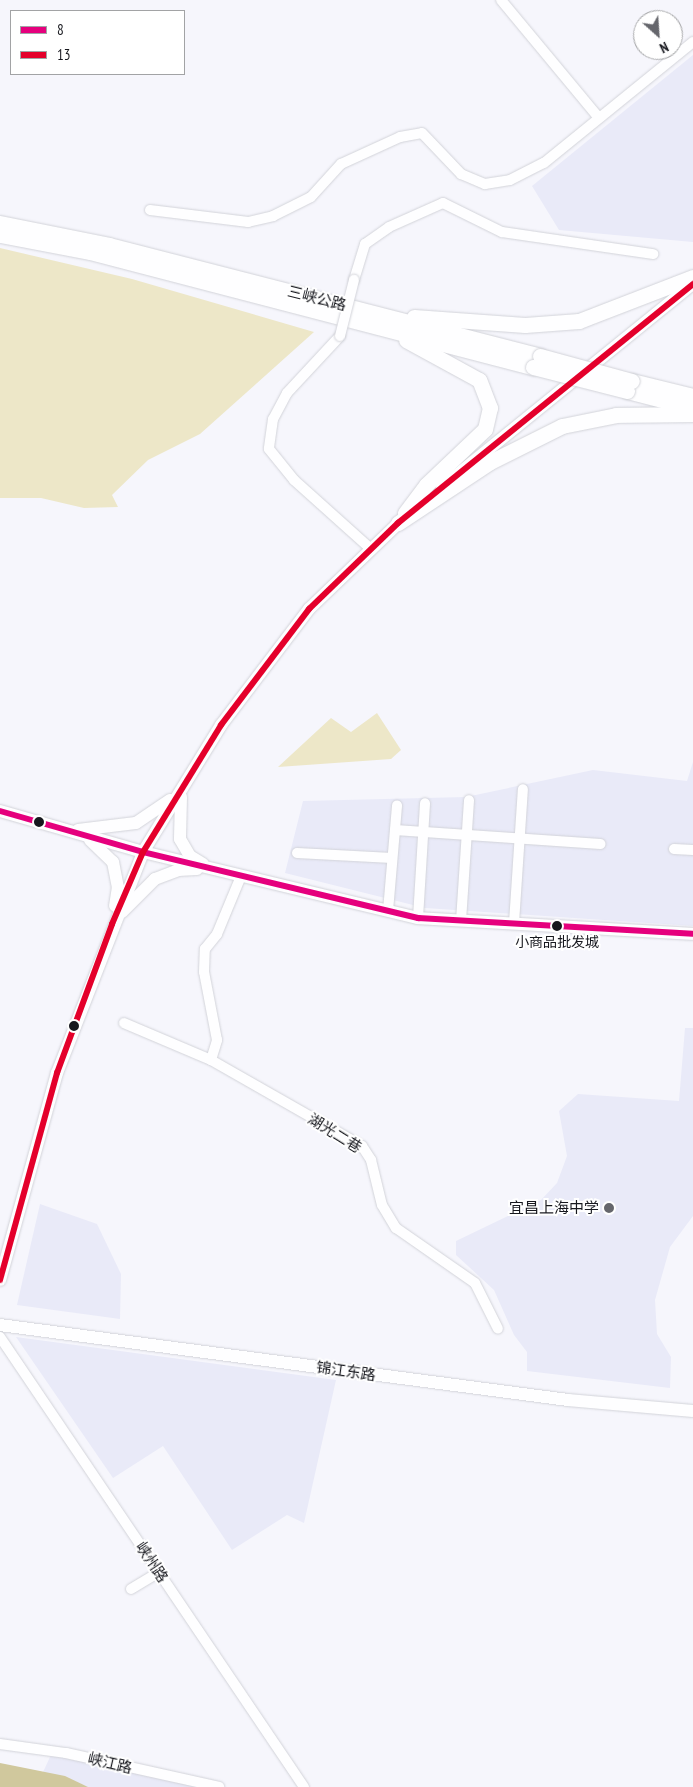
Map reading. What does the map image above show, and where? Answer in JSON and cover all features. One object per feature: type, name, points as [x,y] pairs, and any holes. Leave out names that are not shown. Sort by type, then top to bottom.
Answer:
[{"type":"highway","name":"三峡公路","points":[[0,223],[109,244],[384,321],[630,386]]},
{"type":"highway","name":"三峡公路","points":[[0,235],[90,252],[384,321]]},
{"type":"highway","points":[[384,321],[525,325],[579,321],[693,277]]},
{"type":"highway","points":[[384,321],[469,372],[486,392],[490,408],[485,429],[426,485],[398,523]]},
{"type":"highway","points":[[630,386],[693,396]]},
{"type":"highway","points":[[630,386],[693,408]]},
{"type":"highway","points":[[398,523],[490,462],[562,426],[616,415],[693,414]]},
{"type":"main road","points":[[0,1280],[57,1073],[112,924],[143,852],[221,726],[309,609],[398,523],[693,284]]},
{"type":"main road","points":[[68,831],[136,823],[158,811],[183,788]]},
{"type":"main road","points":[[183,788],[178,815],[180,839],[190,856],[212,869]]},
{"type":"main road","points":[[0,811],[143,852],[418,918],[693,934]]},
{"type":"main road","points":[[68,831],[96,843],[113,862],[118,887],[112,924]]},
{"type":"main road","points":[[112,924],[155,879],[178,870],[212,869]]},
{"type":"main road","name":"锦江东路","points":[[0,1325],[568,1400],[693,1412]]},
{"type":"street","points":[[501,0],[599,118]]},
{"type":"street","points":[[150,210],[248,222],[273,216],[311,197],[341,164],[400,137],[422,134],[461,174],[485,184],[510,180],[544,163],[693,42]]},
{"type":"street","points":[[371,549],[294,480],[269,449],[273,419],[287,393],[340,336],[354,280],[366,244],[396,223],[443,204],[502,232],[653,254]]},
{"type":"street","points":[[514,923],[523,789]]},
{"type":"street","points":[[461,921],[469,800]]},
{"type":"street","points":[[418,918],[425,803]]},
{"type":"street","points":[[388,911],[397,805]]},
{"type":"street","points":[[395,830],[601,844]]},
{"type":"street","points":[[674,849],[693,850]]},
{"type":"street","points":[[297,853],[392,858]]},
{"type":"street","points":[[211,1060],[217,1040],[204,972],[205,949],[217,934],[240,876]]},
{"type":"street","name":"湖光二巷","points":[[124,1022],[211,1060],[362,1146],[371,1160],[382,1205],[396,1228],[475,1283],[498,1330]]},
{"type":"street","name":"峡州路","points":[[0,1337],[304,1787]]},
{"type":"street","points":[[131,1590],[159,1572]]},
{"type":"street","name":"峡江路","points":[[0,1744],[66,1753],[219,1787]]},
{"type":"shaded area","points":[[693,55],[693,242],[559,230],[532,186]]},
{"type":"shaded area","points":[[0,248],[132,279],[314,332],[200,434],[148,460],[112,495],[118,507],[84,508],[41,498],[0,498]]},
{"type":"shaded area","points":[[377,713],[401,750],[391,759],[278,767],[331,718],[351,732]]},
{"type":"shaded area","points":[[693,762],[693,926],[425,908],[285,873],[303,801],[466,797],[593,770],[687,781]]},
{"type":"shaded area","name":"宜昌上海中学","points":[[685,1028],[693,1028],[693,1216],[670,1247],[655,1300],[657,1334],[671,1357],[670,1388],[527,1371],[527,1352],[514,1335],[494,1290],[456,1255],[456,1241],[541,1200],[557,1183],[567,1156],[559,1111],[578,1094],[679,1101]]},
{"type":"shaded area","points":[[40,1204],[97,1224],[121,1274],[120,1319],[17,1305]]},
{"type":"shaded area","points":[[16,1337],[336,1380],[304,1523],[287,1515],[232,1550],[163,1446],[113,1478]]},
{"type":"shaded area","points":[[51,1755],[197,1787],[88,1787],[43,1772]]},
{"type":"shaded area","points":[[0,1763],[65,1776],[88,1787],[0,1787]]},
{"type":"transit line","name":"13","points":[[0,1280],[57,1073],[112,924],[143,852],[221,725],[309,609],[398,523],[693,284]]},
{"type":"transit line","name":"8","points":[[0,811],[143,852],[418,918],[693,934]]},
{"type":"place","name":"小商品批发城","points":[[557,926]]},
{"type":"place","name":"宜昌上海中学","points":[[609,1208]]}]
